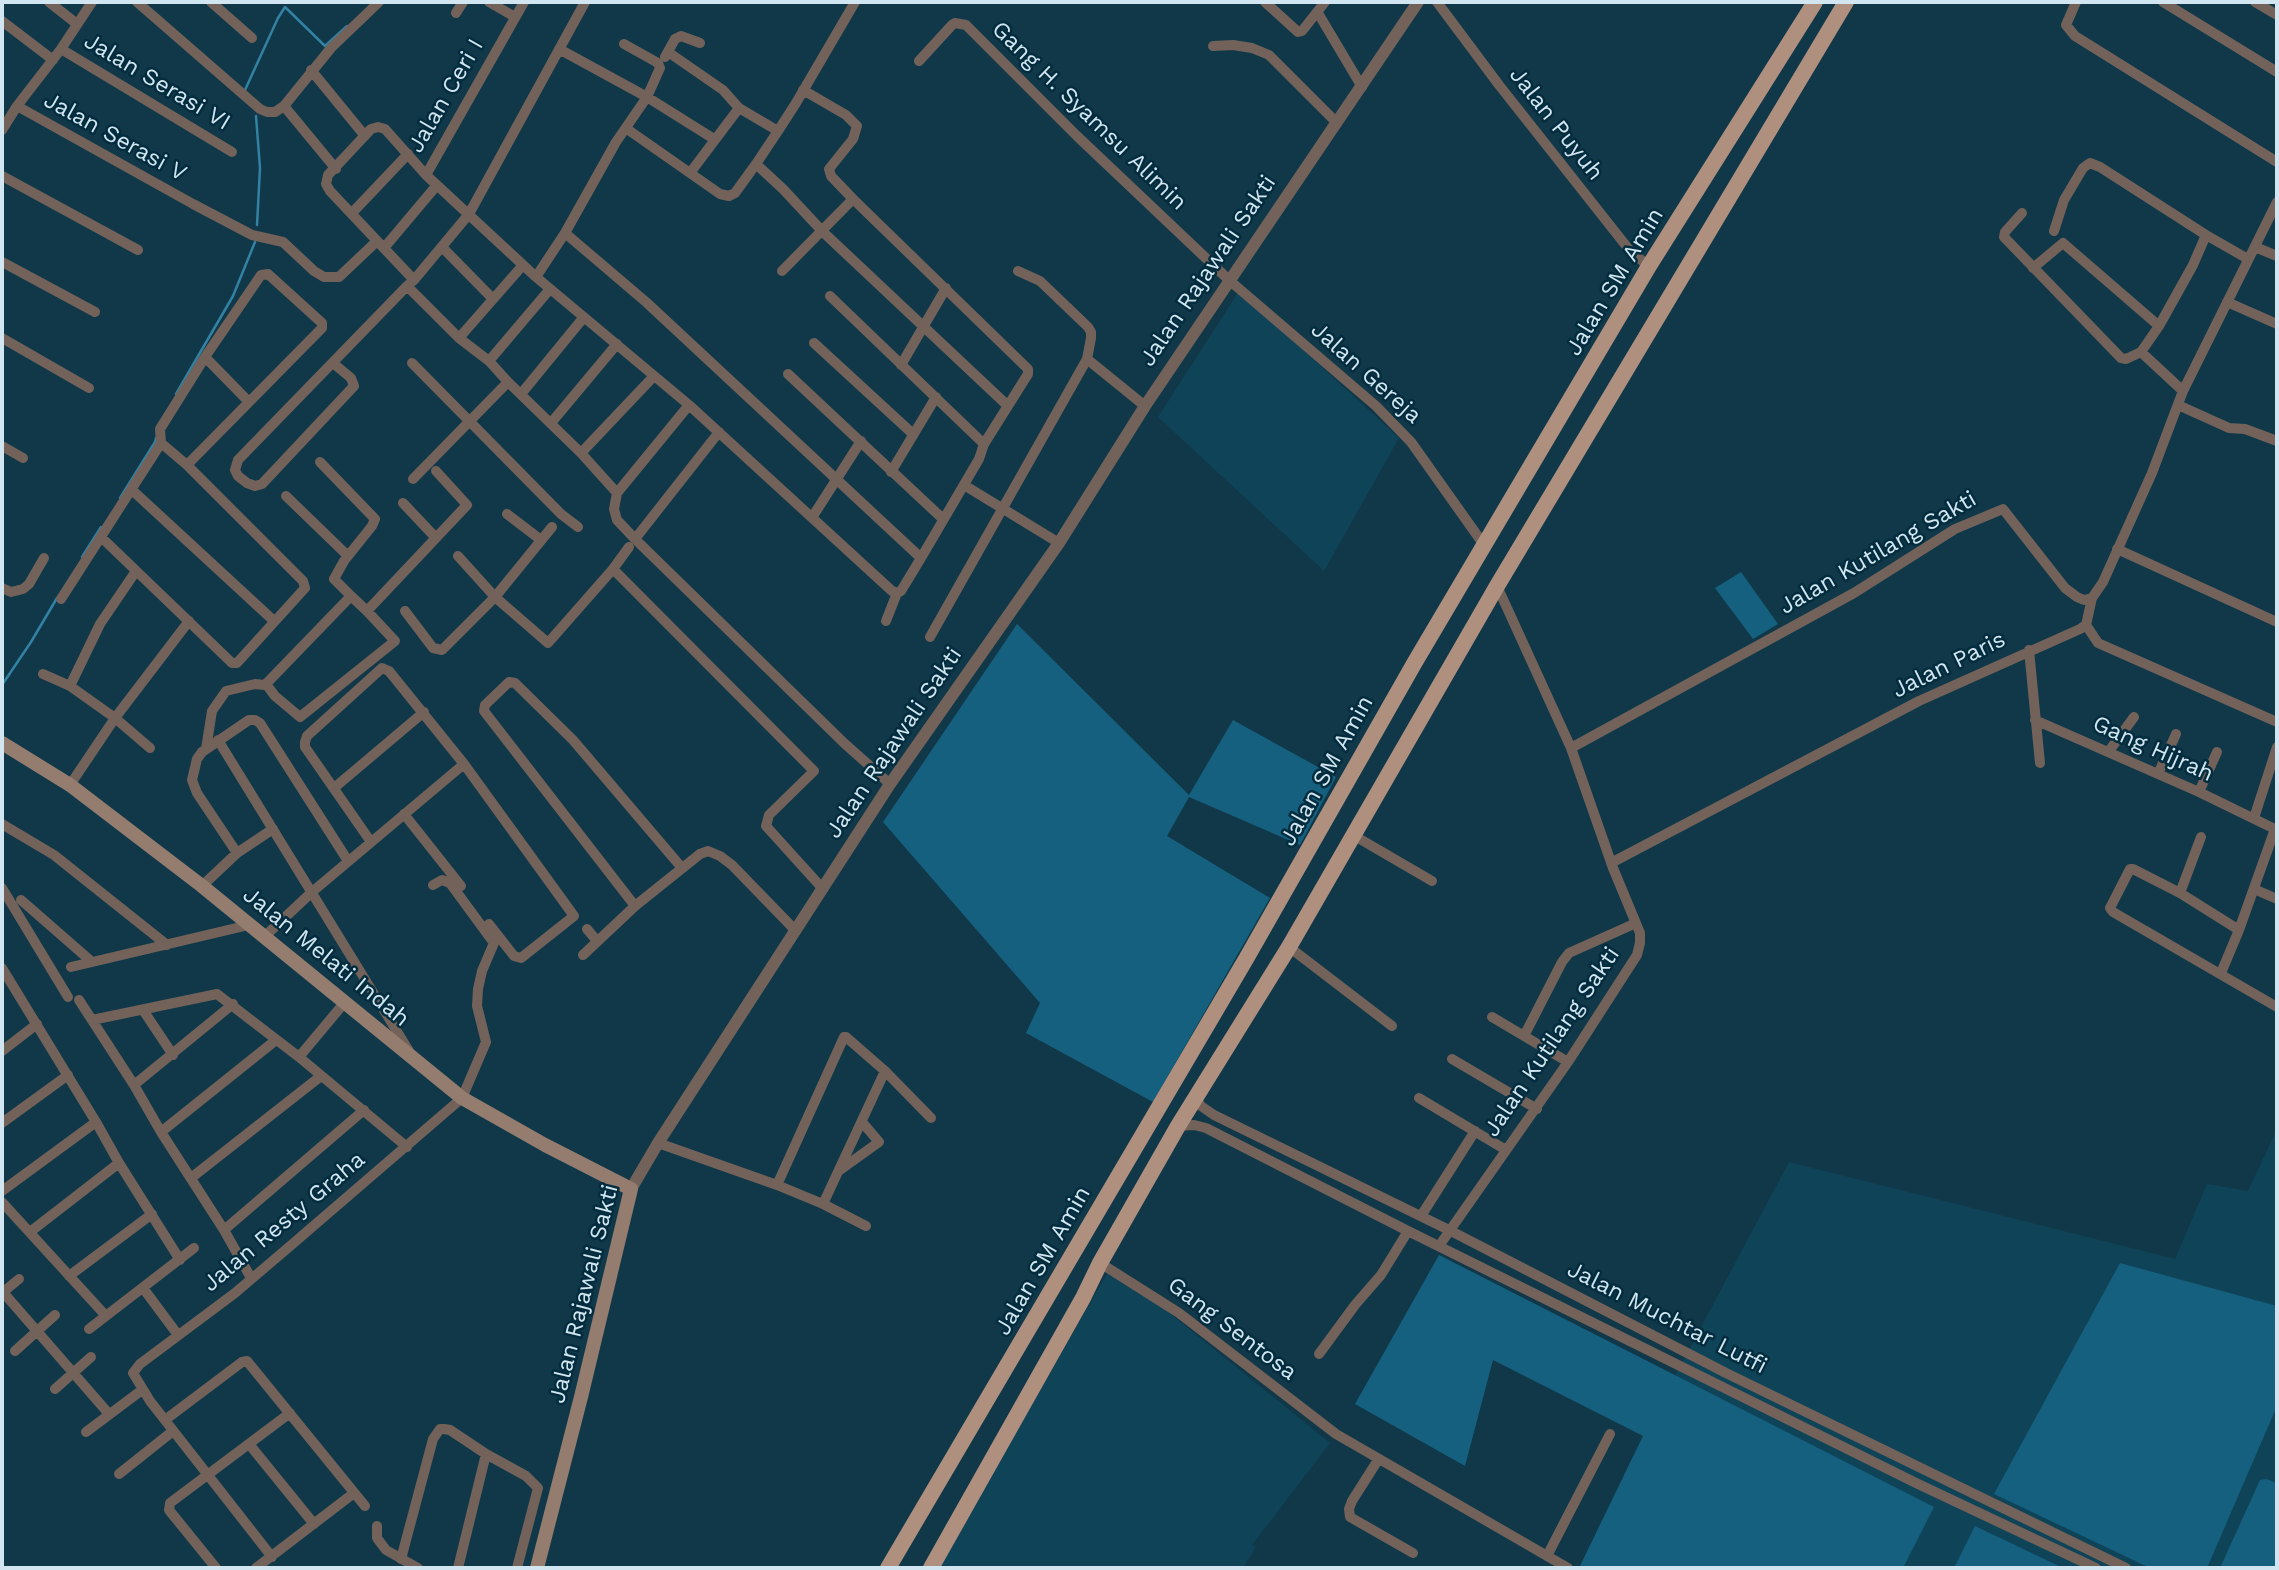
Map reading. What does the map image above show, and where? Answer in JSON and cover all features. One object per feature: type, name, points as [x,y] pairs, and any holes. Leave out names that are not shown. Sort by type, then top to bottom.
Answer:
[{"type":"main road","name":"Jalan SM Amin","points":[[888,1568],[1246,959],[1402,683],[1648,266],[1815,2]]},
{"type":"main road","points":[[931,1568],[1178,1126],[1289,947],[1497,586],[1846,2]]},
{"type":"main road","name":"Jalan Melati Indah","points":[[2,743],[70,785],[202,886],[462,1098],[631,1189]]},
{"type":"main road","points":[[1246,959],[1272,972]]},
{"type":"main road","name":"Jalan Rajawali Sakti","points":[[537,1568],[631,1189]]},
{"type":"street","points":[[49,2],[77,24]]},
{"type":"street","points":[[2,130],[10,109],[53,60],[92,2]]},
{"type":"street","points":[[137,2],[260,109],[267,112],[275,112],[284,106],[311,71],[379,2]]},
{"type":"street","points":[[212,2],[251,38]]},
{"type":"street","points":[[456,13],[463,2]]},
{"type":"street","points":[[489,2],[516,17]]},
{"type":"street","name":"Jalan Ceri I","points":[[426,174],[524,2]]},
{"type":"street","points":[[333,363],[351,378],[354,386],[262,484],[254,486],[247,483],[235,470],[238,460],[410,283],[469,214],[585,2]]},
{"type":"street","points":[[627,129],[720,194],[729,196],[735,192],[778,131],[855,2]]},
{"type":"street","points":[[1265,2],[1298,32],[1302,31],[1325,2]]},
{"type":"street","name":"Jalan Rajawali Sakti","points":[[631,1189],[890,784],[1059,543],[1144,406],[1418,2]]},
{"type":"street","name":"Jalan Puyuh","points":[[1437,2],[1631,252],[1648,266]]},
{"type":"street","points":[[2076,2],[2066,25],[2075,36],[2277,162]]},
{"type":"street","points":[[2166,2],[2277,72]]},
{"type":"street","points":[[2255,2],[2277,15]]},
{"type":"street","points":[[1318,13],[1362,87]]},
{"type":"street","points":[[2,22],[53,60]]},
{"type":"street","name":"Gang H. Syamsu Alimin","points":[[919,61],[952,25],[966,25],[1077,136],[1229,280]]},
{"type":"street","points":[[536,277],[565,233],[616,142],[647,97],[675,39],[681,36],[700,43]]},
{"type":"street","points":[[624,44],[660,66]]},
{"type":"street","points":[[1213,46],[1252,48],[1269,55],[1337,123]]},
{"type":"street","name":"Jalan Serasi VI","points":[[61,49],[232,152]]},
{"type":"street","points":[[559,49],[647,97],[714,139]]},
{"type":"street","points":[[668,52],[723,90],[739,108],[778,131]]},
{"type":"street","points":[[311,71],[365,136]]},
{"type":"street","points":[[803,90],[846,115],[857,126],[853,139],[829,171],[852,199],[1031,365],[984,444],[964,485],[901,591],[897,593],[886,621]]},
{"type":"street","points":[[284,106],[336,169]]},
{"type":"street","points":[[690,173],[739,108]]},
{"type":"street","name":"Jalan Serasi V","points":[[10,109],[252,235],[283,242],[324,277],[340,277],[380,244],[437,185]]},
{"type":"street","points":[[617,493],[582,453],[508,382],[489,360],[459,338],[410,283],[380,244],[330,191],[326,184],[328,175],[371,129],[385,129],[437,185],[536,277],[689,405],[897,593]]},
{"type":"street","points":[[352,214],[408,154]]},
{"type":"street","points":[[2053,231],[2064,200],[2083,168],[2090,163],[2248,259]]},
{"type":"street","points":[[756,164],[822,232],[1008,406]]},
{"type":"street","points":[[2,176],[138,250]]},
{"type":"street","points":[[782,271],[852,199]]},
{"type":"street","points":[[2277,202],[2183,391],[2152,473],[2103,582],[2091,598],[2086,625],[2098,643],[2277,722]]},
{"type":"street","points":[[2022,213],[2005,232],[2004,237],[2121,358],[2126,359],[2141,352],[2159,326],[2193,265],[2206,235]]},
{"type":"street","points":[[565,233],[646,302],[921,558]]},
{"type":"street","points":[[2034,268],[2063,243],[2159,326]]},
{"type":"street","points":[[442,247],[493,299]]},
{"type":"street","points":[[2255,247],[2277,256]]},
{"type":"street","points":[[2,262],[95,312]]},
{"type":"street","points":[[459,338],[523,265]]},
{"type":"street","points":[[930,638],[1087,359],[1091,338],[1088,327],[1040,281],[1018,271]]},
{"type":"street","points":[[101,537],[233,664],[237,663],[305,588],[305,584],[162,443],[160,429],[205,356],[264,274],[270,276],[322,323],[321,329],[187,465]]},
{"type":"street","name":"Jalan Gereja","points":[[1229,280],[1376,406],[1411,442],[1484,545]]},
{"type":"street","points":[[901,365],[946,288]]},
{"type":"street","points":[[489,360],[550,289]]},
{"type":"street","points":[[830,296],[984,444]]},
{"type":"street","points":[[2227,302],[2277,324]]},
{"type":"street","points":[[521,394],[584,317]]},
{"type":"street","points":[[2,338],[89,388]]},
{"type":"street","points":[[814,343],[913,434]]},
{"type":"street","points":[[551,423],[617,344]]},
{"type":"street","points":[[2141,352],[2183,391]]},
{"type":"street","points":[[205,356],[249,401]]},
{"type":"street","points":[[1087,359],[1144,406]]},
{"type":"street","points":[[412,363],[561,514],[578,527]]},
{"type":"street","points":[[788,373],[943,519]]},
{"type":"street","points":[[582,453],[654,376]]},
{"type":"street","points":[[413,480],[508,382]]},
{"type":"street","points":[[891,471],[936,397]]},
{"type":"street","points":[[689,405],[617,493],[614,509],[617,520],[632,543],[890,784]]},
{"type":"street","points":[[2178,405],[2229,428],[2245,429],[2277,441]]},
{"type":"street","points":[[458,556],[495,597],[548,643],[613,569],[719,432]]},
{"type":"street","points":[[813,516],[861,441]]},
{"type":"street","points":[[61,599],[162,443]]},
{"type":"street","points":[[2,446],[23,458]]},
{"type":"street","points":[[266,684],[275,696],[300,717],[396,641],[334,579],[375,519],[320,462]]},
{"type":"street","points":[[368,611],[467,505],[436,471]]},
{"type":"street","points":[[964,485],[1059,543]]},
{"type":"street","points":[[132,490],[274,621]]},
{"type":"street","points":[[286,496],[348,556]]},
{"type":"street","points":[[403,503],[436,538]]},
{"type":"street","name":"Jalan Kutilang Sakti","points":[[1571,748],[1854,593],[1955,529],[2003,509],[2065,588],[2084,600],[2091,598]]},
{"type":"street","points":[[507,514],[541,540]]},
{"type":"street","points":[[405,611],[433,648],[442,650],[495,597],[552,527]]},
{"type":"street","points":[[2117,550],[2277,622]]},
{"type":"street","points":[[2,588],[11,592],[23,589],[44,558]]},
{"type":"street","points":[[613,569],[814,771],[769,815],[766,826],[822,889]]},
{"type":"street","points":[[70,686],[100,624],[136,571]]},
{"type":"street","name":"Jalan Kutilang Sakti","points":[[1438,1246],[1569,1062],[1637,955],[1640,943],[1640,933],[1611,863],[1571,748],[1497,586]]},
{"type":"street","points":[[206,749],[212,711],[226,691],[266,684],[351,596]]},
{"type":"street","points":[[70,785],[115,718],[189,621]]},
{"type":"street","name":"Jalan Paris","points":[[1611,863],[1919,701],[2086,625]]},
{"type":"street","points":[[2029,650],[2040,763]]},
{"type":"street","points":[[371,842],[305,747],[307,736],[382,668],[389,671],[424,712],[574,916],[522,957],[516,957],[404,814]]},
{"type":"street","points":[[43,674],[70,686],[115,718],[150,748]]},
{"type":"street","points":[[635,906],[484,711],[485,705],[509,682],[515,683],[573,740],[681,868]]},
{"type":"street","points":[[334,788],[424,712]]},
{"type":"street","points":[[2109,751],[2134,717]]},
{"type":"street","points":[[236,853],[197,793],[192,780],[197,758],[206,749],[249,720],[255,720],[260,723],[348,861]]},
{"type":"street","name":"Gang Hijrah","points":[[2035,720],[2109,751],[2276,829]]},
{"type":"street","points":[[2158,774],[2176,734]]},
{"type":"street","points":[[218,740],[412,1055]]},
{"type":"street","points":[[2254,818],[2274,771],[2277,747]]},
{"type":"street","points":[[2199,792],[2217,752]]},
{"type":"street","points":[[264,937],[312,892],[464,764]]},
{"type":"street","points":[[2,824],[54,855],[167,945]]},
{"type":"street","points":[[202,886],[236,853],[273,829]]},
{"type":"street","points":[[2221,973],[2276,829]]},
{"type":"street","points":[[1353,835],[1432,880]]},
{"type":"street","points":[[2180,893],[2201,837]]},
{"type":"street","points":[[583,955],[635,906],[699,854],[708,851],[732,865],[796,931]]},
{"type":"street","points":[[2239,930],[2180,893],[2131,869],[2110,909],[2277,1007]]},
{"type":"street","points":[[433,885],[442,880],[450,883],[494,943],[482,971],[478,989],[477,1006],[486,1042],[462,1098]]},
{"type":"street","points":[[2,888],[68,997]]},
{"type":"street","points":[[2254,889],[2277,899]]},
{"type":"street","points":[[21,900],[92,962]]},
{"type":"street","points":[[1524,1035],[1569,953],[1636,923]]},
{"type":"street","points":[[71,967],[249,925]]},
{"type":"street","points":[[587,929],[597,941]]},
{"type":"street","points":[[1289,947],[1392,1026]]},
{"type":"street","points":[[2,968],[180,1260]]},
{"type":"street","points":[[92,1020],[217,994],[299,1057],[407,1147]]},
{"type":"street","points":[[79,1000],[224,1230],[251,1278]]},
{"type":"street","points":[[299,1057],[345,1002]]},
{"type":"street","points":[[134,1085],[233,1004]]},
{"type":"street","points":[[143,1010],[173,1055]]},
{"type":"street","points":[[1492,1017],[1569,1062]]},
{"type":"street","points":[[2,1051],[37,1024]]},
{"type":"street","points":[[777,1185],[843,1038],[846,1037],[885,1071],[931,1118]]},
{"type":"street","points":[[161,1132],[276,1040]]},
{"type":"street","points":[[1452,1059],[1537,1109]]},
{"type":"street","points":[[823,1204],[885,1071]]},
{"type":"street","points":[[2,1123],[68,1075]]},
{"type":"street","points":[[191,1178],[321,1076]]},
{"type":"street","name":"Jalan Muchtar Lutfi","points":[[1195,1097],[1200,1106],[1214,1115],[1449,1230],[1726,1373],[2126,1568]]},
{"type":"street","name":"Jalan Resty Graha","points":[[142,1390],[133,1376],[140,1364],[251,1278],[462,1098]]},
{"type":"street","points":[[1419,1098],[1506,1150]]},
{"type":"street","points":[[224,1230],[364,1111]]},
{"type":"street","points":[[2,1191],[96,1122]]},
{"type":"street","points":[[838,1172],[879,1142],[862,1122]]},
{"type":"street","name":"Jalan Muchtar Lutfi","points":[[1178,1126],[1194,1125],[1206,1128],[1916,1483],[2096,1568]]},
{"type":"street","points":[[1421,1216],[1475,1131]]},
{"type":"street","points":[[658,1143],[777,1185],[866,1226]]},
{"type":"street","points":[[30,1233],[119,1163]]},
{"type":"street","points":[[2,1202],[106,1316]]},
{"type":"street","points":[[69,1276],[152,1214]]},
{"type":"street","points":[[1319,1354],[1381,1275],[1408,1231]]},
{"type":"street","points":[[89,1329],[194,1248]]},
{"type":"street","name":"Gang Sentosa","points":[[1100,1263],[1179,1313],[1336,1434],[1568,1568]]},
{"type":"street","points":[[19,1279],[2,1292],[109,1414]]},
{"type":"street","points":[[143,1288],[178,1335]]},
{"type":"street","points":[[15,1351],[55,1315]]},
{"type":"street","points":[[54,1389],[91,1357]]},
{"type":"street","points":[[165,1420],[245,1360],[365,1506]]},
{"type":"street","points":[[86,1432],[142,1390],[272,1557]]},
{"type":"street","points":[[216,1568],[169,1507],[170,1503],[290,1413]]},
{"type":"street","points":[[401,1559],[436,1433],[440,1429],[450,1430],[526,1476],[538,1488],[517,1568]]},
{"type":"street","points":[[119,1474],[173,1431]]},
{"type":"street","points":[[1548,1556],[1609,1434]]},
{"type":"street","points":[[249,1444],[314,1524]]},
{"type":"street","points":[[458,1568],[486,1454]]},
{"type":"street","points":[[1378,1460],[1352,1501],[1350,1517],[1413,1553]]},
{"type":"street","points":[[256,1568],[354,1493]]},
{"type":"street","points":[[377,1527],[380,1544],[418,1568]]},
{"type":"street","points":[[524,1542],[543,1546]]},
{"type":"shaded area","points":[[1239,291],[1399,438],[1324,571],[1158,417]]},
{"type":"shaded area","points":[[1741,572],[1778,624],[1753,639],[1715,588]]},
{"type":"shaded area","points":[[1017,624],[1189,795],[1233,720],[1336,777],[1300,845],[1189,797],[1167,836],[1270,898],[1153,1102],[1026,1033],[1040,1003],[883,822]]},
{"type":"shaded area","points":[[2277,1129],[2277,1568],[1579,1568],[1643,1436],[1789,1162],[2175,1259],[2207,1184],[2248,1191]]},
{"type":"shaded area","points":[[1439,1255],[1934,1507],[1903,1568],[1579,1568],[1643,1436],[1493,1360],[1465,1466],[1355,1404]]},
{"type":"shaded area","points":[[2120,1263],[2277,1306],[2277,1406],[2207,1568],[2150,1568],[1994,1494]]},
{"type":"shaded area","points":[[1107,1274],[1167,1311],[1330,1443],[1252,1545],[1256,1547],[1243,1568],[938,1568]]},
{"type":"shaded area","points":[[2260,1480],[2277,1483],[2277,1568],[2220,1568]]},
{"type":"shaded area","points":[[1975,1526],[2063,1568],[1954,1568]]},
{"type":"waterway","points":[[245,90],[285,7],[325,46],[347,26]]},
{"type":"waterway","points":[[256,116],[260,168],[257,225]]},
{"type":"waterway","points":[[176,394],[233,296],[255,242]]},
{"type":"waterway","points":[[120,498],[156,438]]},
{"type":"waterway","points":[[82,557],[101,527]]},
{"type":"waterway","points":[[2,685],[57,598]]}]
